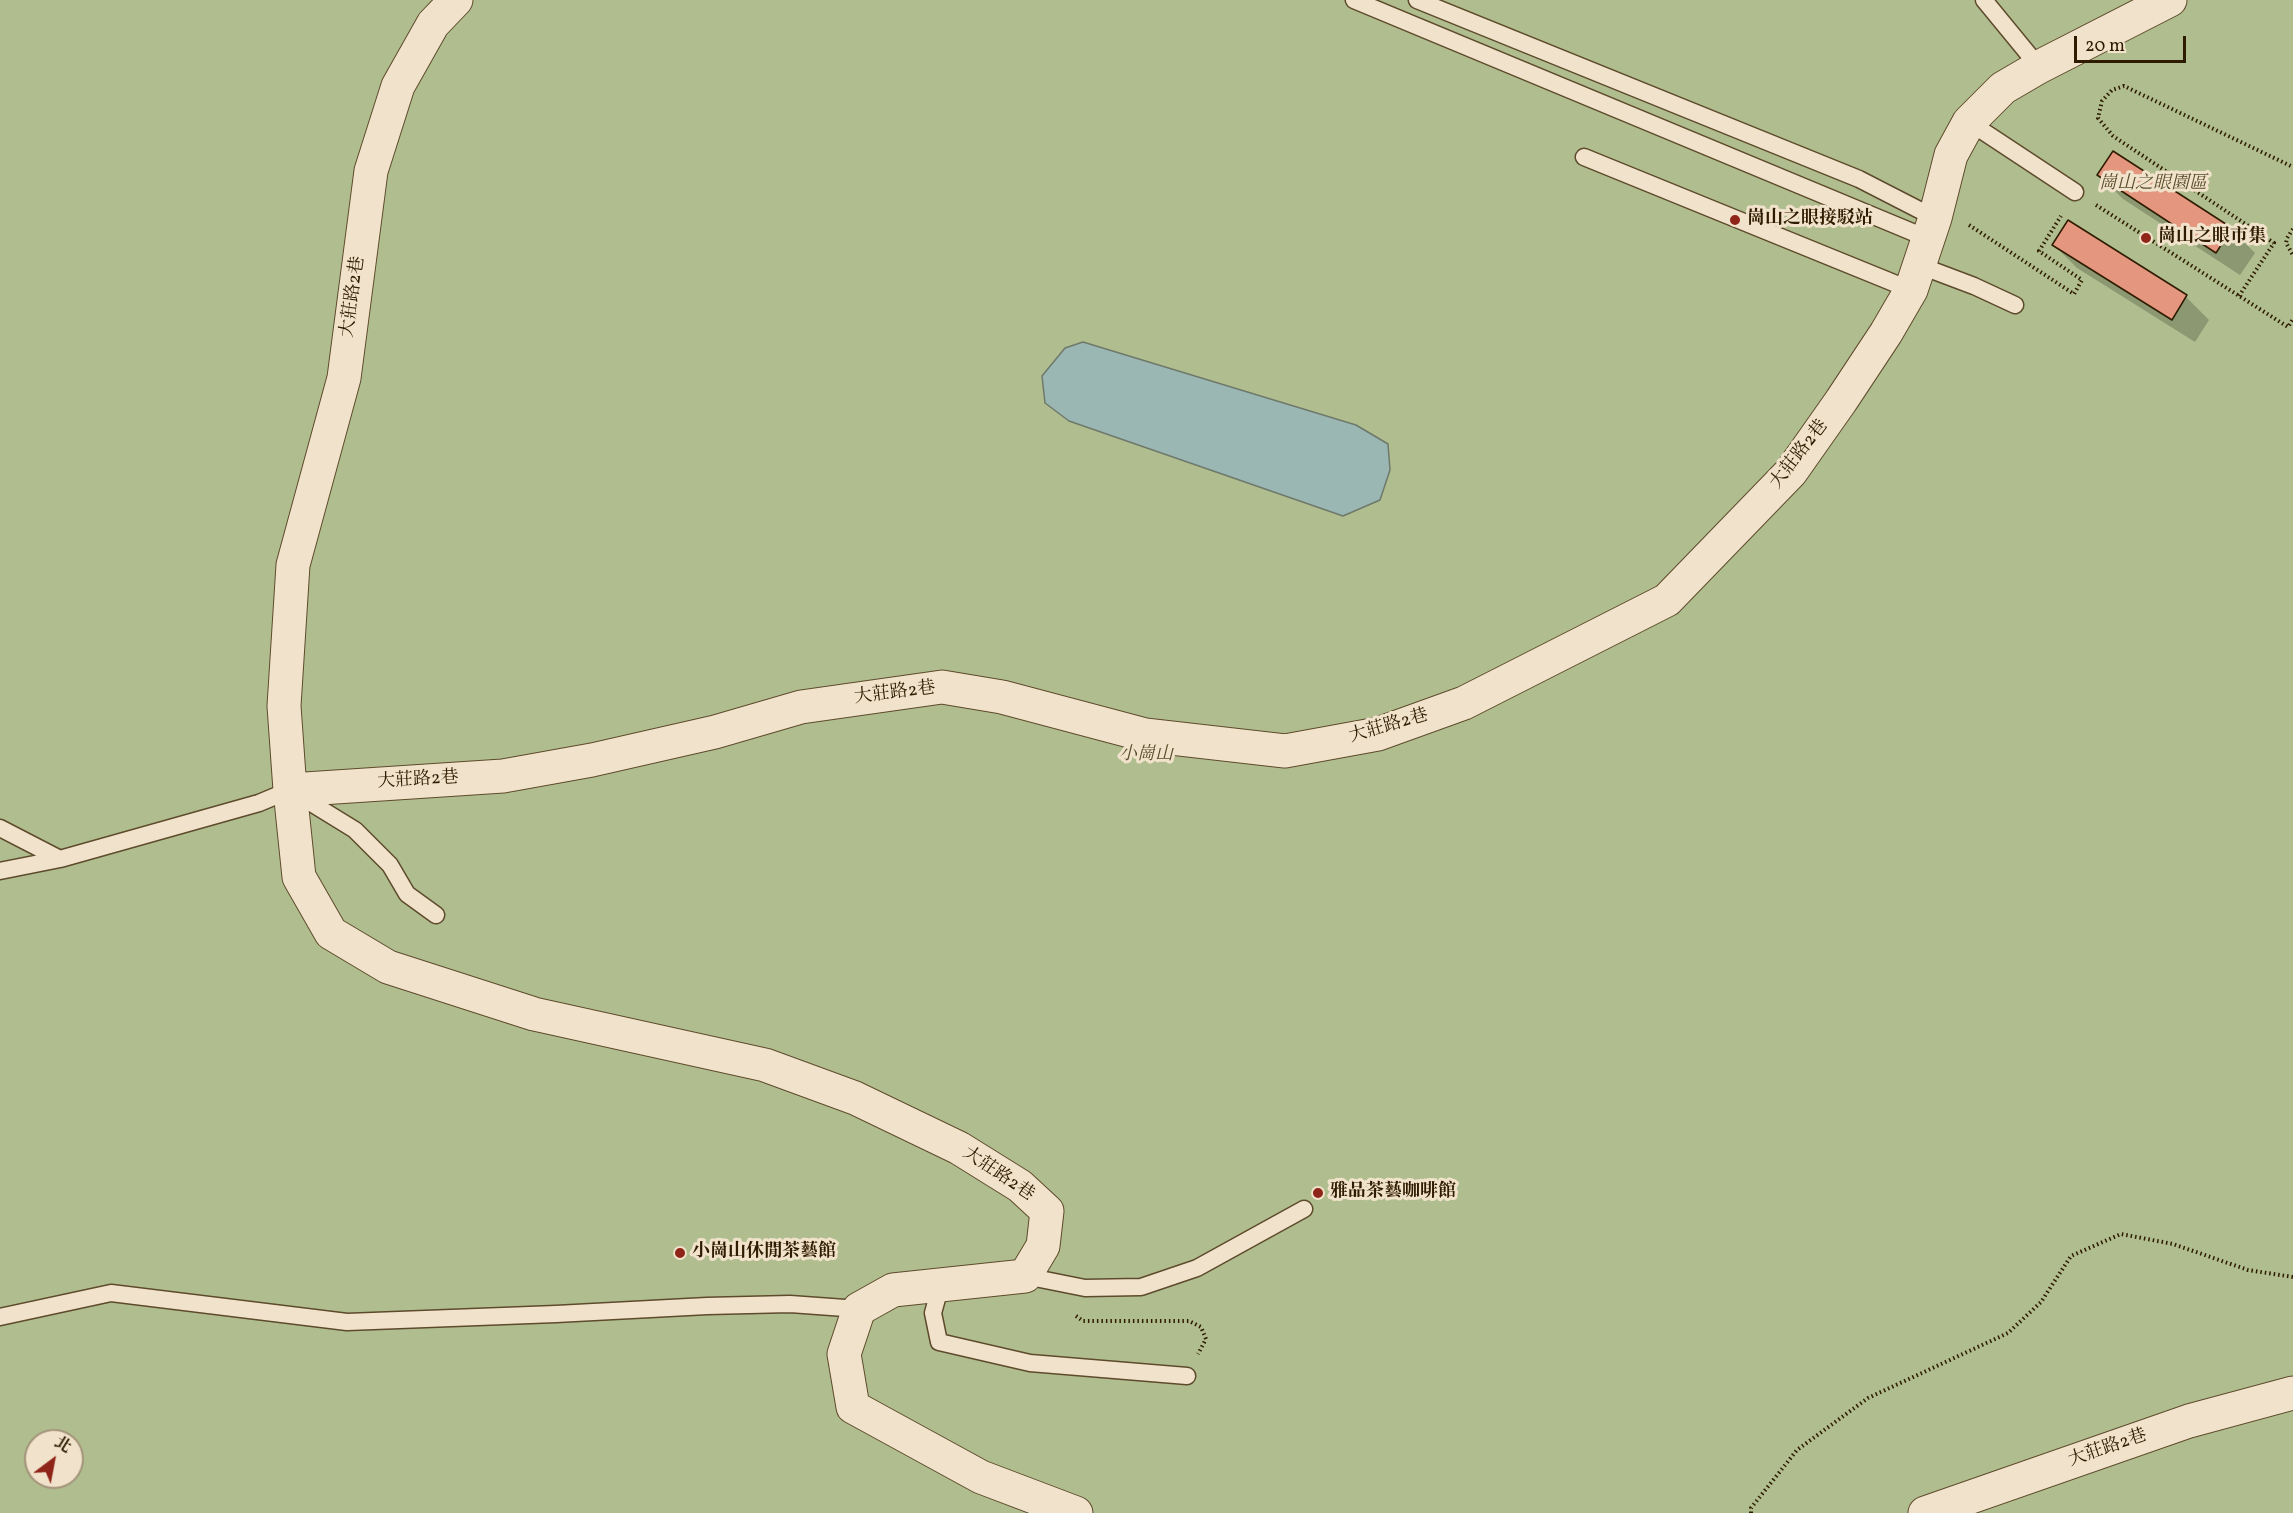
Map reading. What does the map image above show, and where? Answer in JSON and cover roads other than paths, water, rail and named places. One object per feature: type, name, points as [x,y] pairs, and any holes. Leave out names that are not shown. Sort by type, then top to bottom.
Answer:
[{"type":"street","name":"大莊路2巷","points":[[456,0],[433,24],[398,86],[371,171],[344,378],[293,565],[284,706],[299,878],[330,933],[388,967],[534,1014],[765,1065],[855,1098],[959,1148],[1020,1186],[1047,1211],[1040,1279]]},
{"type":"street","name":"大莊路2巷","points":[[290,790],[503,776],[592,760],[715,732],[801,707],[942,687],[1002,697],[1145,735],[1285,751],[1378,734],[1464,703],[1667,600],[1791,472],[1841,401],[1927,244],[1951,155],[1969,122],[2003,88],[2170,0]]},
{"type":"street","points":[[1040,1279],[941,1284],[893,1290],[859,1309],[844,1354],[852,1407],[981,1477],[1076,1513]]},
{"type":"street","name":"大莊路2巷","points":[[1925,1513],[2189,1421],[2293,1393]]},
{"type":"lane","points":[[1354,0],[1927,244]]},
{"type":"lane","points":[[1417,0],[1859,179],[1974,286],[2015,305]]},
{"type":"lane","points":[[1984,0],[2039,67]]},
{"type":"lane","points":[[1969,122],[2075,192]]},
{"type":"lane","points":[[1584,157],[1927,244]]},
{"type":"lane","points":[[0,871],[60,859],[259,803],[290,790],[355,830],[390,865],[406,894],[436,915]]},
{"type":"lane","points":[[0,828],[60,859]]},
{"type":"lane","points":[[1040,1279],[1085,1288],[1141,1287],[1197,1268],[1304,1209]]},
{"type":"lane","points":[[941,1284],[933,1313],[939,1341],[1030,1363],[1187,1376]]},
{"type":"lane","points":[[0,1317],[111,1293],[347,1322],[743,1305],[790,1304],[859,1309]]},
{"type":"water","points":[[1083,342],[1356,425],[1388,444],[1390,470],[1380,500],[1343,516],[1069,421],[1045,403],[1042,376],[1065,348]]},
{"type":"place","name":"崗山之眼接駁站","points":[[1735,220]]},
{"type":"place","name":"崗山之眼市集","points":[[2146,238]]},
{"type":"place","name":"雅品茶藝咖啡館","points":[[1318,1193]]},
{"type":"place","name":"小崗山休閒茶藝館","points":[[680,1253]]},
{"type":"park label","name":"崗山之眼園區","points":[[2153,185]]},
{"type":"park label","name":"小崗山","points":[[1146,756]]}]
